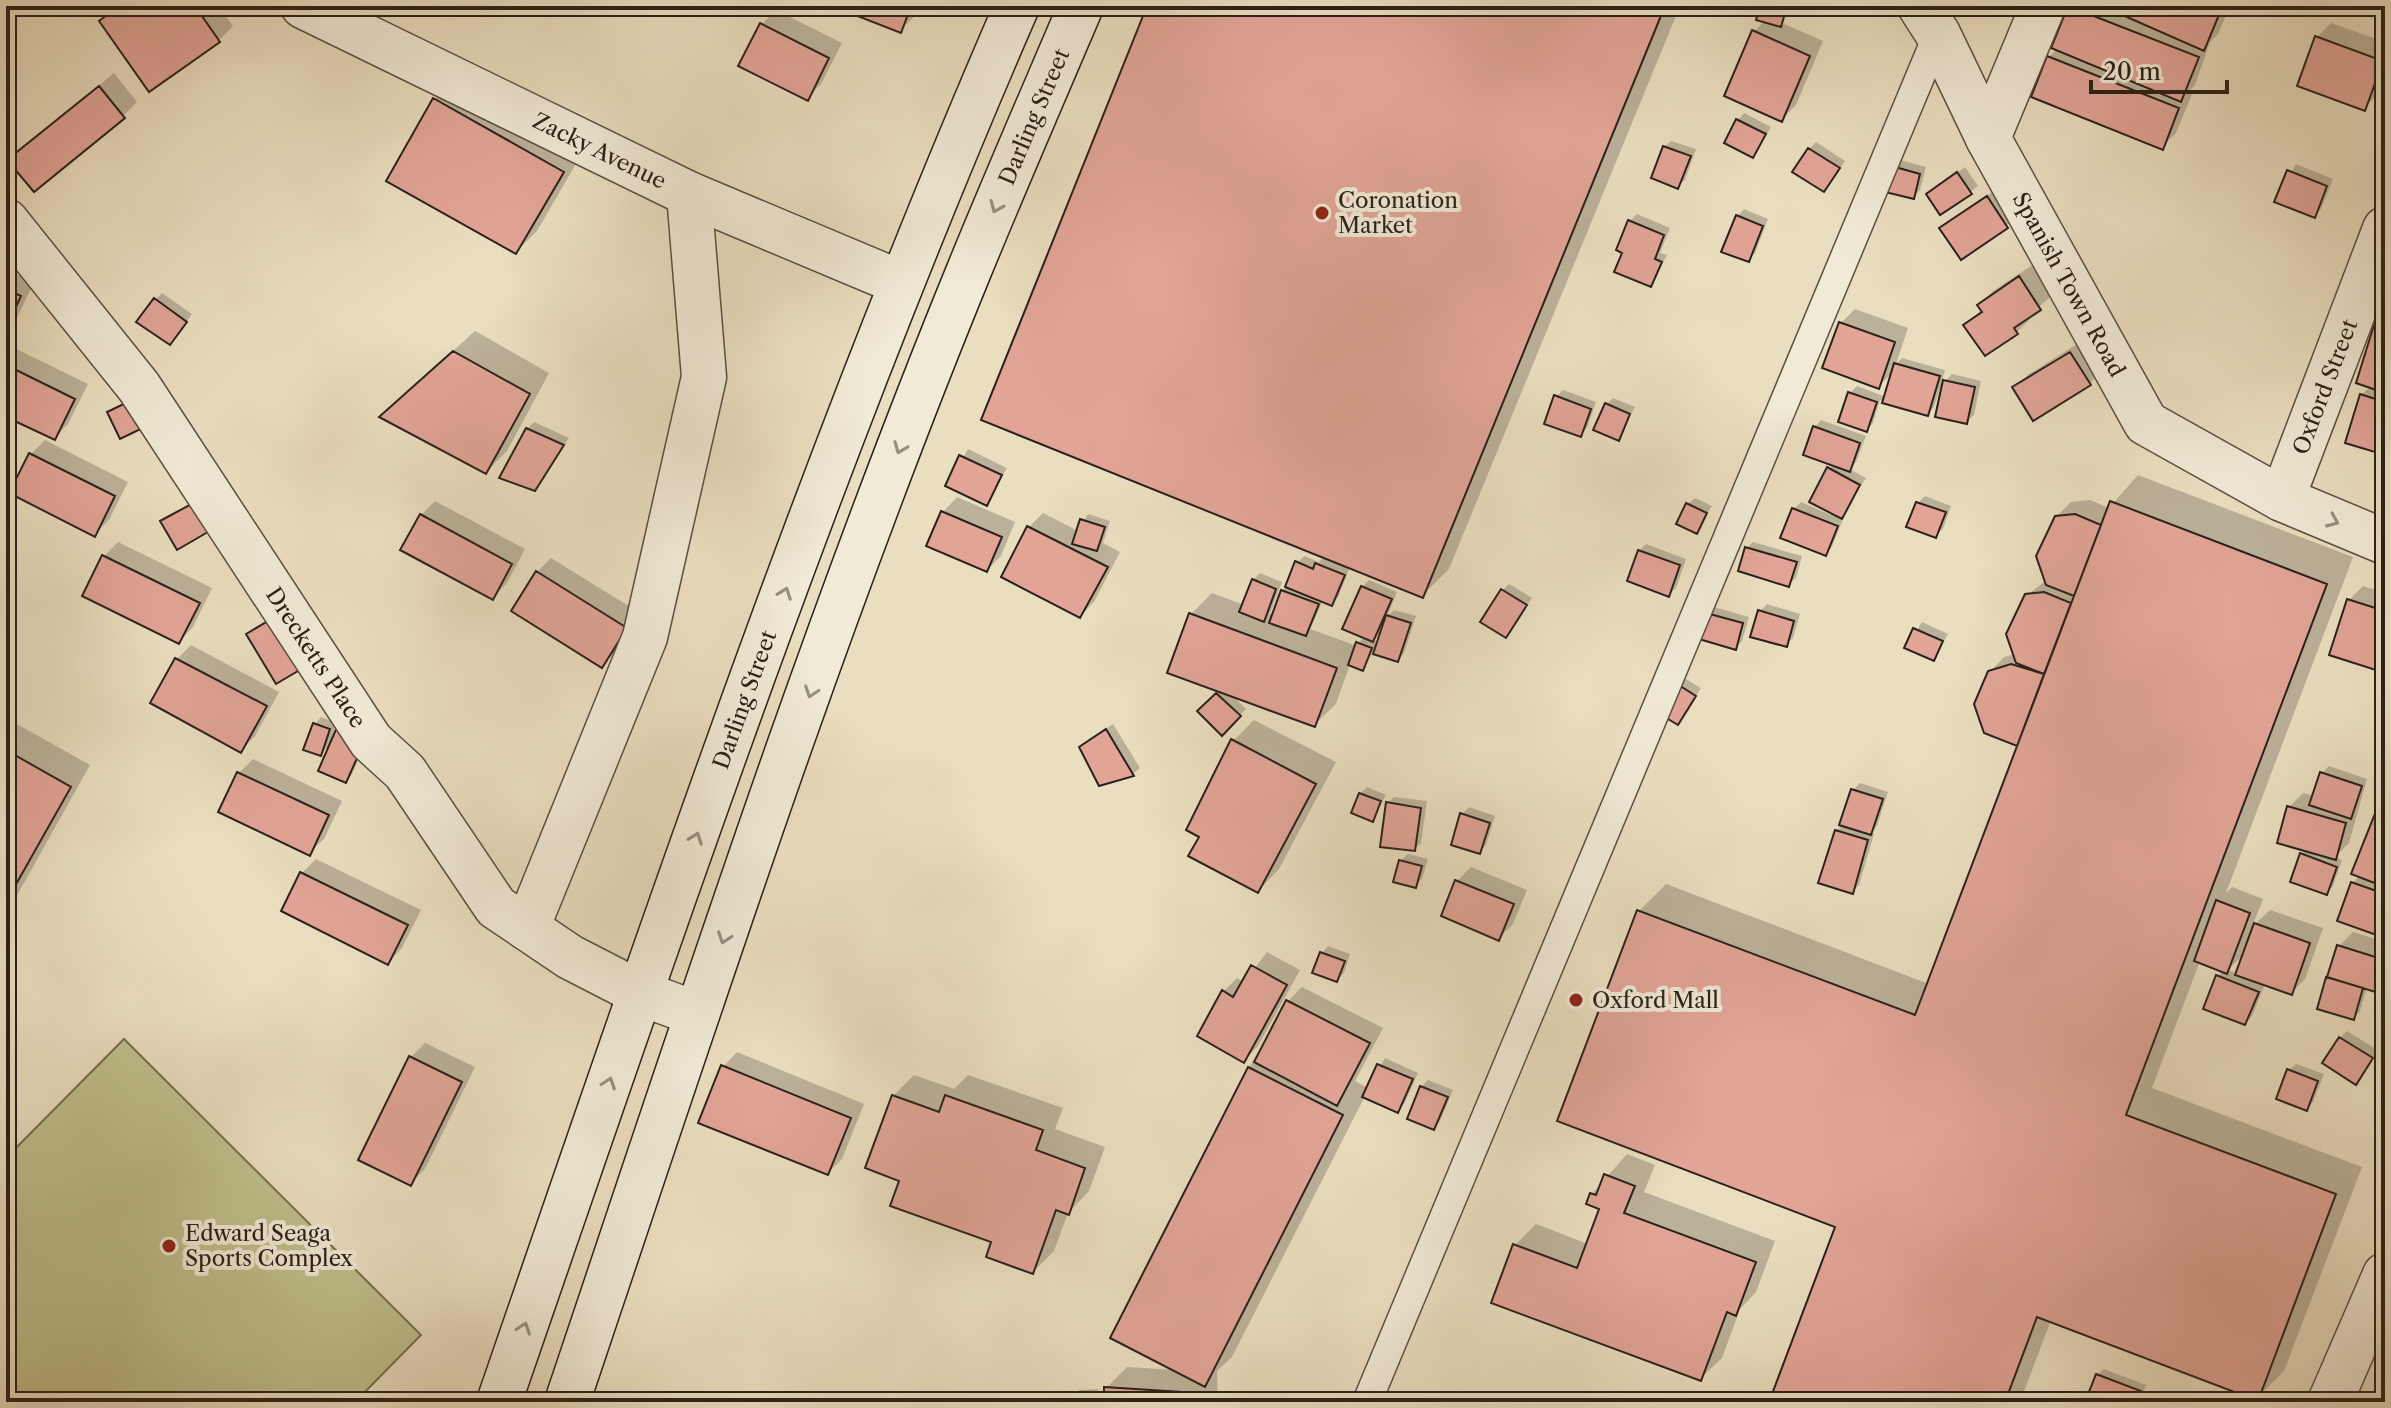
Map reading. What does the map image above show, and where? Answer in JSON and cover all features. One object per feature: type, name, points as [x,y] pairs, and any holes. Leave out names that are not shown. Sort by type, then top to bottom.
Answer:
[{"type":"street","name":"Zacky Avenue","points":[[303,6],[689,194],[901,283]]},
{"type":"street","name":"Darling Street","points":[[499,1402],[640,993],[816,506],[901,283],[1017,6]]},
{"type":"street","name":"Darling Street","points":[[567,1402],[697,1014],[843,601],[920,396],[1081,6]]},
{"type":"street","points":[[1988,138],[2043,6]]},
{"type":"street","name":"Spanish Town Road","points":[[1929,20],[1988,138],[2146,423],[2282,499],[2385,542]]},
{"type":"street","points":[[527,928],[645,637],[704,377],[689,194]]},
{"type":"street","name":"Drecketts Place","points":[[6,221],[139,387],[371,741],[405,772],[496,907],[570,957],[640,993],[697,1014]]},
{"type":"street","name":"Oxford Street","points":[[2282,499],[2385,229]]},
{"type":"street","points":[[2330,1402],[2385,1275]]},
{"type":"lane","points":[[1367,1402],[1929,20]]},
{"type":"green space","name":"Edward Seaga Sports Complex","points":[[124,1039],[421,1335],[355,1402],[6,1402],[6,1158]]},
{"type":"building","points":[[119,6],[195,6],[220,42],[149,92],[99,21]]},
{"type":"building","points":[[832,6],[911,6],[901,33]]},
{"type":"building","name":"Coronation Market","points":[[1147,6],[1665,6],[1423,598],[981,420]]},
{"type":"building","points":[[1760,6],[1787,6],[1781,27],[1756,20]]},
{"type":"building","points":[[2068,6],[2199,57],[2181,102],[2051,48]]},
{"type":"building","points":[[2102,6],[2211,6],[2221,10],[2204,51]]},
{"type":"building","points":[[760,23],[829,58],[808,101],[738,66]]},
{"type":"building","points":[[1752,30],[1810,56],[1782,122],[1724,96]]},
{"type":"building","points":[[2315,36],[2383,61],[2365,111],[2297,86]]},
{"type":"building","points":[[2047,56],[2179,108],[2163,150],[2031,97]]},
{"type":"building","points":[[99,86],[125,118],[34,192],[7,160]]},
{"type":"building","points":[[433,98],[564,172],[516,254],[386,181]]},
{"type":"building","points":[[1736,119],[1766,134],[1753,158],[1724,143]]},
{"type":"building","points":[[1663,146],[1691,156],[1678,189],[1651,178]]},
{"type":"building","points":[[1808,148],[1840,168],[1824,192],[1792,172]]},
{"type":"building","points":[[1888,165],[1920,174],[1914,199],[1881,191]]},
{"type":"building","points":[[2287,170],[2327,186],[2315,218],[2274,202]]},
{"type":"building","points":[[1957,172],[1972,194],[1940,215],[1926,194]]},
{"type":"building","points":[[1987,196],[2008,228],[1961,260],[1939,228]]},
{"type":"building","points":[[1736,215],[1763,226],[1749,262],[1721,252]]},
{"type":"building","points":[[1628,220],[1664,235],[1655,259],[1662,262],[1651,287],[1614,272],[1622,253],[1616,250]]},
{"type":"building","points":[[2019,276],[2041,310],[2014,328],[2018,334],[1985,356],[1963,325],[1982,312],[1977,305]]},
{"type":"building","points":[[6,289],[21,296],[6,328]]},
{"type":"building","points":[[154,298],[187,322],[170,345],[136,322]]},
{"type":"building","points":[[1839,322],[1895,342],[1879,389],[1822,368]]},
{"type":"building","points":[[2374,325],[2385,328],[2382,392],[2356,383]]},
{"type":"building","points":[[453,351],[530,394],[486,474],[379,417]]},
{"type":"building","points":[[2070,352],[2091,385],[2033,421],[2012,387]]},
{"type":"building","points":[[1894,363],[1940,376],[1928,416],[1882,403]]},
{"type":"building","points":[[6,365],[75,399],[55,440],[6,417]]},
{"type":"building","points":[[1943,380],[1975,387],[1967,424],[1935,417]]},
{"type":"building","points":[[1848,392],[1877,402],[1867,432],[1838,422]]},
{"type":"building","points":[[2360,394],[2385,402],[2385,455],[2345,443]]},
{"type":"building","points":[[1554,395],[1591,409],[1581,437],[1544,424]]},
{"type":"building","points":[[136,398],[149,425],[120,439],[107,412]]},
{"type":"building","points":[[1605,403],[1630,414],[1619,441],[1593,430]]},
{"type":"building","points":[[1813,426],[1860,443],[1850,472],[1803,455]]},
{"type":"building","points":[[526,428],[564,445],[535,491],[499,478]]},
{"type":"building","points":[[29,453],[115,496],[95,537],[9,493]]},
{"type":"building","points":[[959,455],[1002,475],[987,506],[945,486]]},
{"type":"building","points":[[1827,467],[1860,485],[1842,519],[1809,502]]},
{"type":"building","points":[[197,501],[213,529],[177,550],[160,521]]},
{"type":"building","points":[[2110,501],[2327,584],[2126,1115],[2336,1194],[2258,1401],[2037,1317],[2005,1402],[1769,1402],[1835,1227],[1557,1121],[1637,910],[1915,1015]]},
{"type":"building","points":[[1916,502],[1946,512],[1936,538],[1906,527]]},
{"type":"building","points":[[1686,503],[1707,513],[1697,534],[1676,524]]},
{"type":"building","points":[[1792,508],[1838,526],[1826,556],[1780,538]]},
{"type":"building","points":[[941,511],[1002,537],[987,572],[926,546]]},
{"type":"building","points":[[420,514],[512,564],[493,600],[400,550]]},
{"type":"building","points":[[2075,514],[2101,525],[2074,596],[2046,585],[2036,556],[2055,516]]},
{"type":"building","points":[[1080,519],[1105,527],[1097,551],[1072,544]]},
{"type":"building","points":[[1027,526],[1108,567],[1080,618],[1001,577]]},
{"type":"building","points":[[1745,547],[1797,562],[1789,587],[1738,571]]},
{"type":"building","points":[[1638,550],[1680,565],[1669,597],[1627,581]]},
{"type":"building","points":[[102,555],[200,603],[179,644],[82,596]]},
{"type":"building","points":[[1295,561],[1313,569],[1315,563],[1345,575],[1332,606],[1285,587]]},
{"type":"building","points":[[536,571],[627,628],[602,668],[511,611]]},
{"type":"building","points":[[1252,579],[1276,589],[1264,622],[1239,612]]},
{"type":"building","points":[[1361,586],[1392,599],[1373,642],[1342,629]]},
{"type":"building","points":[[1501,589],[1527,605],[1506,638],[1480,622]]},
{"type":"building","points":[[1281,590],[1319,604],[1306,636],[1269,623]]},
{"type":"building","points":[[2044,592],[2071,603],[2044,674],[2016,663],[2006,634],[2025,594]]},
{"type":"building","points":[[2347,599],[2385,611],[2385,673],[2329,655]]},
{"type":"building","points":[[1758,610],[1794,621],[1787,647],[1750,637]]},
{"type":"building","points":[[1189,613],[1337,668],[1315,727],[1167,673]]},
{"type":"building","points":[[1706,613],[1743,623],[1736,650],[1699,639]]},
{"type":"building","points":[[1386,615],[1411,623],[1398,662],[1373,654]]},
{"type":"building","points":[[273,618],[303,668],[276,684],[246,634]]},
{"type":"building","points":[[1913,628],[1943,641],[1934,661],[1904,648]]},
{"type":"building","points":[[1356,642],[1372,648],[1363,671],[1348,665]]},
{"type":"building","points":[[175,658],[267,706],[241,753],[150,703]]},
{"type":"building","points":[[2011,664],[2044,674],[2017,746],[1984,733],[1974,704],[1988,671]]},
{"type":"building","points":[[1666,677],[1696,696],[1678,725],[1648,707]]},
{"type":"building","points":[[1216,693],[1241,716],[1222,736],[1197,711]]},
{"type":"building","points":[[313,723],[330,729],[321,756],[303,750]]},
{"type":"building","points":[[337,727],[365,740],[346,783],[318,771]]},
{"type":"building","points":[[1106,729],[1134,776],[1099,786],[1079,747]]},
{"type":"building","points":[[1231,739],[1316,784],[1258,893],[1188,856],[1199,837],[1186,830]]},
{"type":"building","points":[[6,750],[71,787],[6,902]]},
{"type":"building","points":[[237,772],[329,815],[310,856],[218,812]]},
{"type":"building","points":[[2320,772],[2362,786],[2351,819],[2309,805]]},
{"type":"building","points":[[1851,789],[1883,799],[1871,835],[1839,825]]},
{"type":"building","points":[[1359,793],[1381,801],[1373,822],[1351,813]]},
{"type":"building","points":[[2382,796],[2385,797],[2385,887],[2351,874]]},
{"type":"building","points":[[1386,802],[1421,808],[1415,851],[1380,847]]},
{"type":"building","points":[[2287,806],[2346,823],[2336,860],[2277,843]]},
{"type":"building","points":[[1460,813],[1490,823],[1480,854],[1451,845]]},
{"type":"building","points":[[1835,830],[1868,840],[1853,894],[1818,883]]},
{"type":"building","points":[[2300,853],[2337,867],[2327,895],[2290,882]]},
{"type":"building","points":[[1399,860],[1422,866],[1416,888],[1393,882]]},
{"type":"building","points":[[300,872],[408,925],[388,965],[281,911]]},
{"type":"building","points":[[1455,880],[1514,904],[1499,941],[1441,916]]},
{"type":"building","points":[[2351,882],[2385,894],[2385,938],[2337,921]]},
{"type":"building","points":[[2216,900],[2250,913],[2227,974],[2194,961]]},
{"type":"building","points":[[2254,923],[2310,943],[2292,995],[2235,975]]},
{"type":"building","points":[[2337,945],[2385,960],[2385,995],[2327,977]]},
{"type":"building","points":[[1320,952],[1345,961],[1337,982],[1312,973]]},
{"type":"building","points":[[1251,965],[1287,985],[1244,1063],[1197,1036],[1222,990],[1233,997]]},
{"type":"building","points":[[2216,975],[2259,992],[2245,1025],[2203,1009]]},
{"type":"building","points":[[2326,977],[2363,988],[2354,1020],[2317,1009]]},
{"type":"building","points":[[1286,1000],[1370,1043],[1337,1106],[1254,1062]]},
{"type":"building","points":[[2339,1037],[2373,1058],[2356,1085],[2322,1063]]},
{"type":"building","points":[[409,1056],[462,1082],[411,1186],[358,1160]]},
{"type":"building","points":[[1377,1064],[1413,1079],[1398,1113],[1362,1097]]},
{"type":"building","points":[[721,1065],[851,1118],[828,1175],[698,1123]]},
{"type":"building","points":[[1248,1067],[1343,1115],[1205,1387],[1110,1338]]},
{"type":"building","points":[[2287,1069],[2318,1081],[2307,1111],[2276,1099]]},
{"type":"building","points":[[1420,1086],[1448,1097],[1434,1130],[1407,1119]]},
{"type":"building","points":[[892,1095],[939,1112],[945,1095],[1043,1130],[1036,1150],[1085,1168],[1069,1215],[1056,1210],[1033,1274],[986,1257],[991,1242],[890,1206],[899,1181],[865,1168]]},
{"type":"building","points":[[1604,1174],[1635,1186],[1624,1213],[1756,1262],[1736,1316],[1727,1312],[1701,1381],[1491,1303],[1513,1244],[1577,1268],[1599,1209],[1586,1204],[1590,1193],[1596,1195]]},
{"type":"building","points":[[2385,1370],[2385,1402],[2373,1402]]},
{"type":"building","points":[[2096,1374],[2141,1391],[2137,1402],[2085,1402]]},
{"type":"building","points":[[1104,1387],[1197,1393],[1197,1402],[1104,1402]]},
{"type":"building","points":[[1092,1395],[1092,1402],[1070,1402],[1070,1396]]},
{"type":"place","name":"Coronation Market","points":[[1322,213]]},
{"type":"place","name":"Oxford Mall","points":[[1576,1000]]},
{"type":"place","name":"Edward Seaga Sports Complex","points":[[169,1246]]}]
